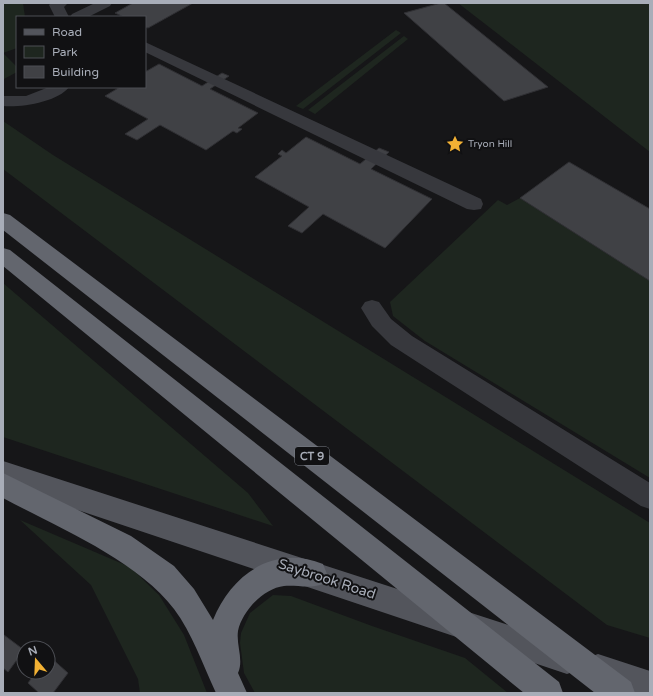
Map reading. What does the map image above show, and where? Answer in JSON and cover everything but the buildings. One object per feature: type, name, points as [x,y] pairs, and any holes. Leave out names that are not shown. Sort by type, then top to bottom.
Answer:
[{"type":"highway","name":"CT 9","points":[[3,220],[620,693]]},
{"type":"highway","points":[[3,255],[548,693]]},
{"type":"highway","points":[[3,485],[121,546],[164,576],[184,598],[199,623],[232,693]]},
{"type":"highway","points":[[232,693],[226,674],[223,651],[224,630],[230,613],[242,595],[260,581],[278,573],[294,572],[313,574]]},
{"type":"main road","name":"Saybrook Road","points":[[3,473],[650,686]]},
{"type":"lane","points":[[61,3],[56,5],[62,16]]},
{"type":"lane","points":[[79,16],[105,3]]},
{"type":"lane","points":[[146,46],[474,204]]},
{"type":"lane","points":[[3,101],[20,103],[59,88]]},
{"type":"lane","points":[[372,308],[376,318],[384,327],[405,343],[650,497]]},
{"type":"green space","points":[[3,3],[23,3],[25,16],[16,16],[16,48],[3,53]]},
{"type":"green space","points":[[458,3],[650,3],[650,152]]},
{"type":"green space","points":[[396,30],[401,33],[303,109],[296,106]]},
{"type":"green space","points":[[404,36],[408,39],[315,114],[308,110]]},
{"type":"green space","points":[[3,53],[16,66],[16,73],[3,79]]},
{"type":"green space","points":[[3,121],[53,155],[650,523],[650,638],[607,625],[3,169]]},
{"type":"green space","points":[[520,198],[650,281],[650,478],[425,341],[393,316],[390,302],[498,200],[507,205]]},
{"type":"green space","points":[[3,283],[248,493],[273,526],[3,437]]},
{"type":"green space","points":[[20,520],[130,567],[159,595],[184,635],[207,693],[140,693],[138,679],[91,585]]},
{"type":"green space","points":[[273,595],[291,596],[465,658],[508,693],[255,693],[244,673],[240,643],[241,633],[250,613]]},
{"type":"place","name":"Tryon Hill","points":[[455,144]]}]
